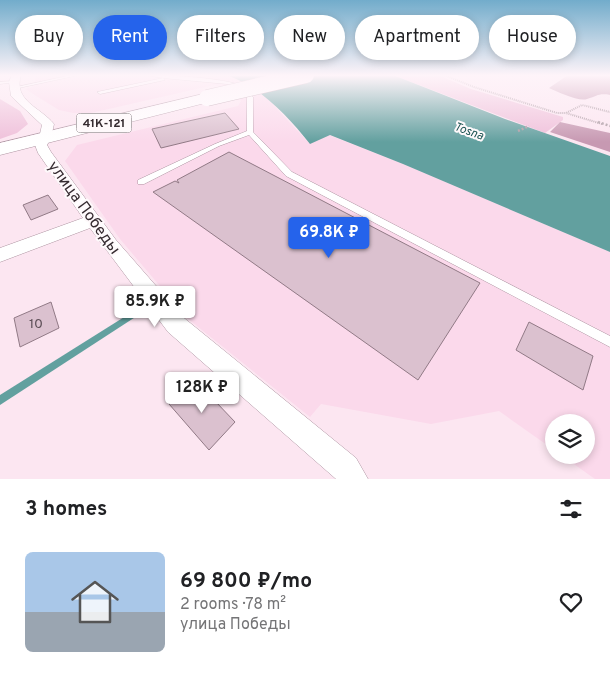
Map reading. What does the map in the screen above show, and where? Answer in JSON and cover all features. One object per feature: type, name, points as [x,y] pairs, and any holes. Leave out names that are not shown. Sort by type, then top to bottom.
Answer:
[{"type":"main road","name":"41К-121","points":[[0,149],[210,97]]},
{"type":"street","points":[[18,97],[48,124],[45,138]]},
{"type":"street","name":"улица Победы","points":[[45,138],[41,145],[45,153],[93,221],[176,325],[346,468],[353,479]]},
{"type":"street","points":[[0,255],[93,221]]},
{"type":"lane","points":[[250,97],[250,132],[289,174],[610,342]]},
{"type":"lane","points":[[141,182],[217,145],[250,132]]},
{"type":"path","points":[[506,97],[556,113],[566,113],[610,126]]},
{"type":"path","points":[[566,113],[582,105],[610,112]]},
{"type":"path","points":[[518,131],[529,126]]},
{"type":"shaded area","points":[[39,97],[160,97],[91,113],[73,113],[59,110]]},
{"type":"shaded area","points":[[237,97],[266,97],[309,143],[329,135],[403,164],[610,252],[610,479],[595,479],[574,464],[595,464],[595,414],[545,414],[545,444],[499,411],[431,424],[321,404],[310,417],[187,318],[120,239],[65,161],[77,145],[238,106],[241,101]]},
{"type":"shaded area","points":[[452,97],[498,97],[563,117],[563,120],[545,133]]},
{"type":"shaded area","points":[[573,97],[592,97],[583,100]]},
{"type":"shaded area","points":[[0,99],[20,111],[28,124],[17,133],[0,139]]},
{"type":"shaded area","points":[[560,122],[610,133],[610,152],[550,132]]},
{"type":"water","name":"Tosna","points":[[265,97],[450,97],[610,156],[610,252],[330,135],[310,144]]},
{"type":"building","points":[[225,113],[239,129],[161,148],[152,129]]},
{"type":"building","points":[[229,152],[480,283],[418,380],[153,192],[175,181],[179,183],[177,180]]},
{"type":"building","points":[[48,195],[58,209],[31,220],[23,205]]},
{"type":"building","points":[[51,302],[59,328],[20,347],[14,318]]},
{"type":"building","points":[[529,322],[593,356],[583,390],[516,350]]},
{"type":"building","points":[[195,380],[235,422],[209,450],[169,404]]},
{"type":"waterway","points":[[0,400],[137,312]]}]
